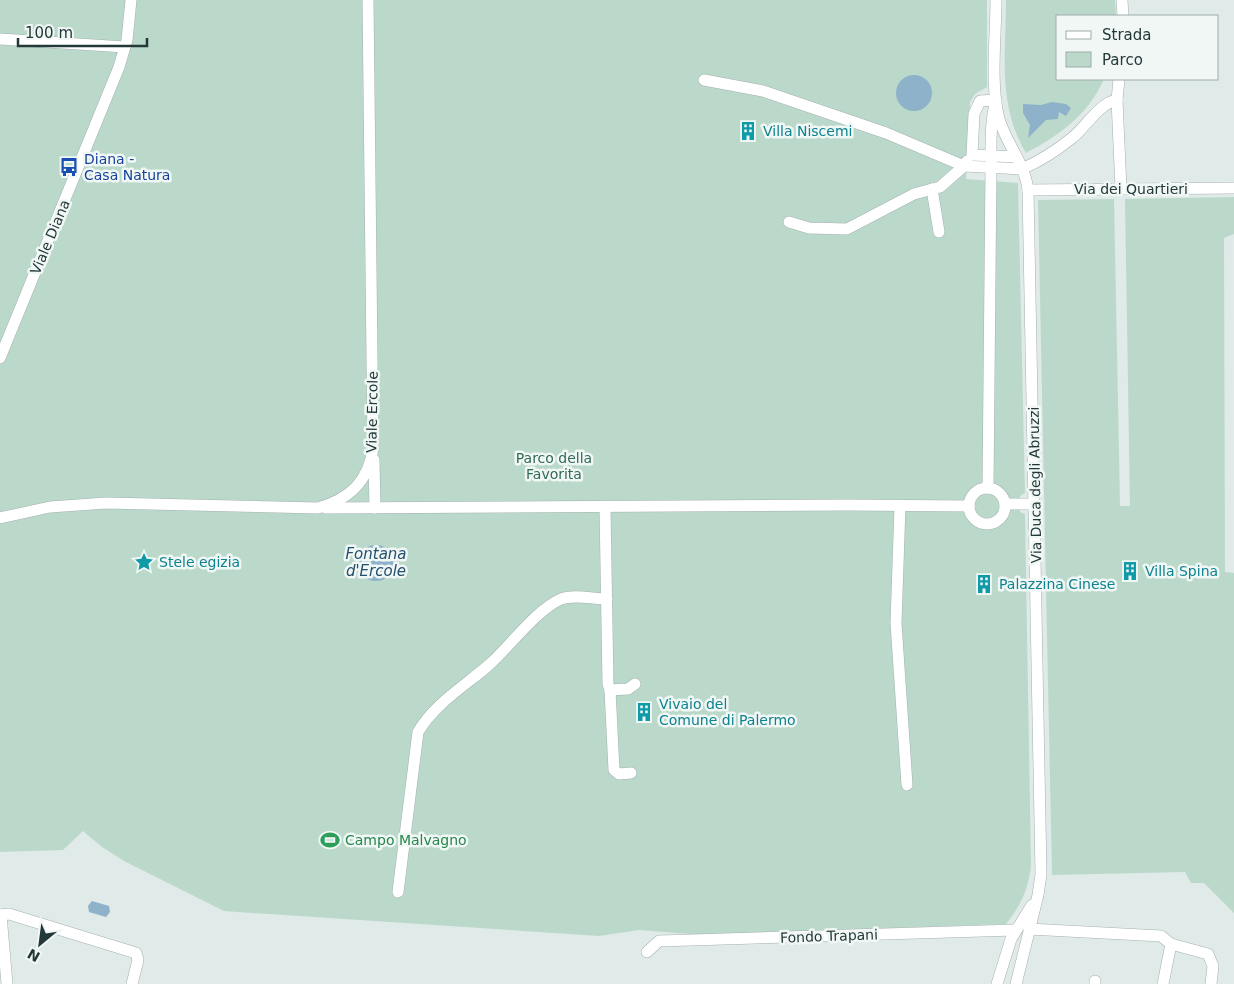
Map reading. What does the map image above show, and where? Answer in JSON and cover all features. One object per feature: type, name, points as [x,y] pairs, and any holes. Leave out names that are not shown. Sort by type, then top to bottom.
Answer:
[{"type":"street","name":"Viale Diana","points":[[0,358],[105,106],[125,47],[131,0]]},
{"type":"street","name":"Viale Ercole","points":[[0,518],[50,507],[106,503],[318,508],[341,500],[352,490],[370,465],[373,448],[368,0]]},
{"type":"street","name":"Via Duca degli Abruzzi","points":[[996,0],[996,100],[1001,125],[1022,169],[1028,190],[1035,504],[1041,882],[1017,978]]},
{"type":"street","points":[[1122,0],[1124,15]]},
{"type":"street","points":[[0,39],[125,47]]},
{"type":"street","points":[[704,80],[763,91],[886,133],[964,166],[1016,157]]},
{"type":"street","points":[[1119,80],[1117,100],[1121,189]]},
{"type":"street","points":[[789,222],[809,228],[847,229],[914,194],[940,187],[964,166],[972,156],[974,114],[980,102],[996,100],[991,120],[988,488]]},
{"type":"street","points":[[972,156],[1022,169],[1064,145],[1106,104],[1117,100]]},
{"type":"street","name":"Via dei Quartieri","points":[[1028,190],[1234,188]]},
{"type":"street","points":[[932,189],[939,232]]},
{"type":"street","points":[[373,448],[375,508]]},
{"type":"street","points":[[988,488],[1002,495],[1005,504],[1000,518],[986,524],[973,516],[969,506],[973,495],[977,491],[988,488]]},
{"type":"street","points":[[1005,504],[1035,504]]},
{"type":"street","points":[[900,506],[896,623],[907,785]]},
{"type":"street","points":[[318,508],[969,506]]},
{"type":"street","points":[[605,507],[607,668],[614,770],[619,774],[630,773]]},
{"type":"street","points":[[398,892],[418,732],[421,726],[430,715],[490,663],[550,605],[564,598],[607,599]]},
{"type":"street","points":[[610,690],[628,689],[635,684]]},
{"type":"street","points":[[997,984],[1015,930],[1038,895]]},
{"type":"street","points":[[7,984],[0,915],[9,914],[136,953],[138,960],[132,984]]},
{"type":"street","points":[[1029,929],[1161,936],[1171,944],[1208,954],[1213,966],[1211,984]]},
{"type":"street","name":"Fondo Trapani","points":[[647,952],[659,941],[1015,930]]},
{"type":"street","points":[[1163,984],[1171,944]]},
{"type":"street","points":[[1002,968],[1017,978]]},
{"type":"green space","name":"Parco della Favorita","points":[[0,0],[987,0],[987,87],[975,94],[970,102],[966,179],[1018,183],[1025,493],[1020,496],[1020,512],[1025,514],[1031,866],[1023,897],[1006,924],[702,935],[639,930],[599,936],[224,911],[126,862],[102,847],[83,831],[63,850],[0,852]]},
{"type":"green space","points":[[1006,0],[1115,0],[1116,15],[1056,15],[1056,80],[1103,80],[1090,103],[1072,123],[1026,153],[1017,135],[1011,116],[1005,78]]},
{"type":"green space","points":[[1234,197],[1234,234],[1224,238],[1225,572],[1234,573],[1234,913],[1204,883],[1191,883],[1185,872],[1052,875],[1038,200],[1114,199],[1120,506],[1130,506],[1125,199]]},
{"type":"water","points":[[914,75],[921,76],[927,80],[931,86],[931,100],[927,106],[921,110],[914,111],[907,110],[901,106],[897,100],[896,93],[897,86],[901,80],[907,76]]},
{"type":"water","points":[[1052,102],[1066,104],[1071,108],[1066,116],[1059,112],[1058,119],[1046,120],[1028,138],[1030,125],[1023,113],[1023,104],[1041,105]]},
{"type":"water","name":"Fontana d'Ercole","points":[[376,545],[383,546],[389,550],[393,556],[393,570],[389,576],[383,580],[376,581],[369,580],[363,576],[359,570],[358,563],[359,556],[363,550],[369,546]]},
{"type":"water","points":[[92,901],[109,906],[110,912],[106,917],[89,912],[88,906]]},
{"type":"place","name":"Villa Niscemi","points":[[748,131]]},
{"type":"place","name":"Diana - Casa Natura","points":[[69,167]]},
{"type":"place","name":"Stele egizia","points":[[144,562]]},
{"type":"place","name":"Villa Spina","points":[[1130,571]]},
{"type":"place","name":"Palazzina Cinese","points":[[984,584]]},
{"type":"place","name":"Vivaio del Comune di Palermo","points":[[644,712]]},
{"type":"place","name":"Campo Malvagno","points":[[330,840]]}]
